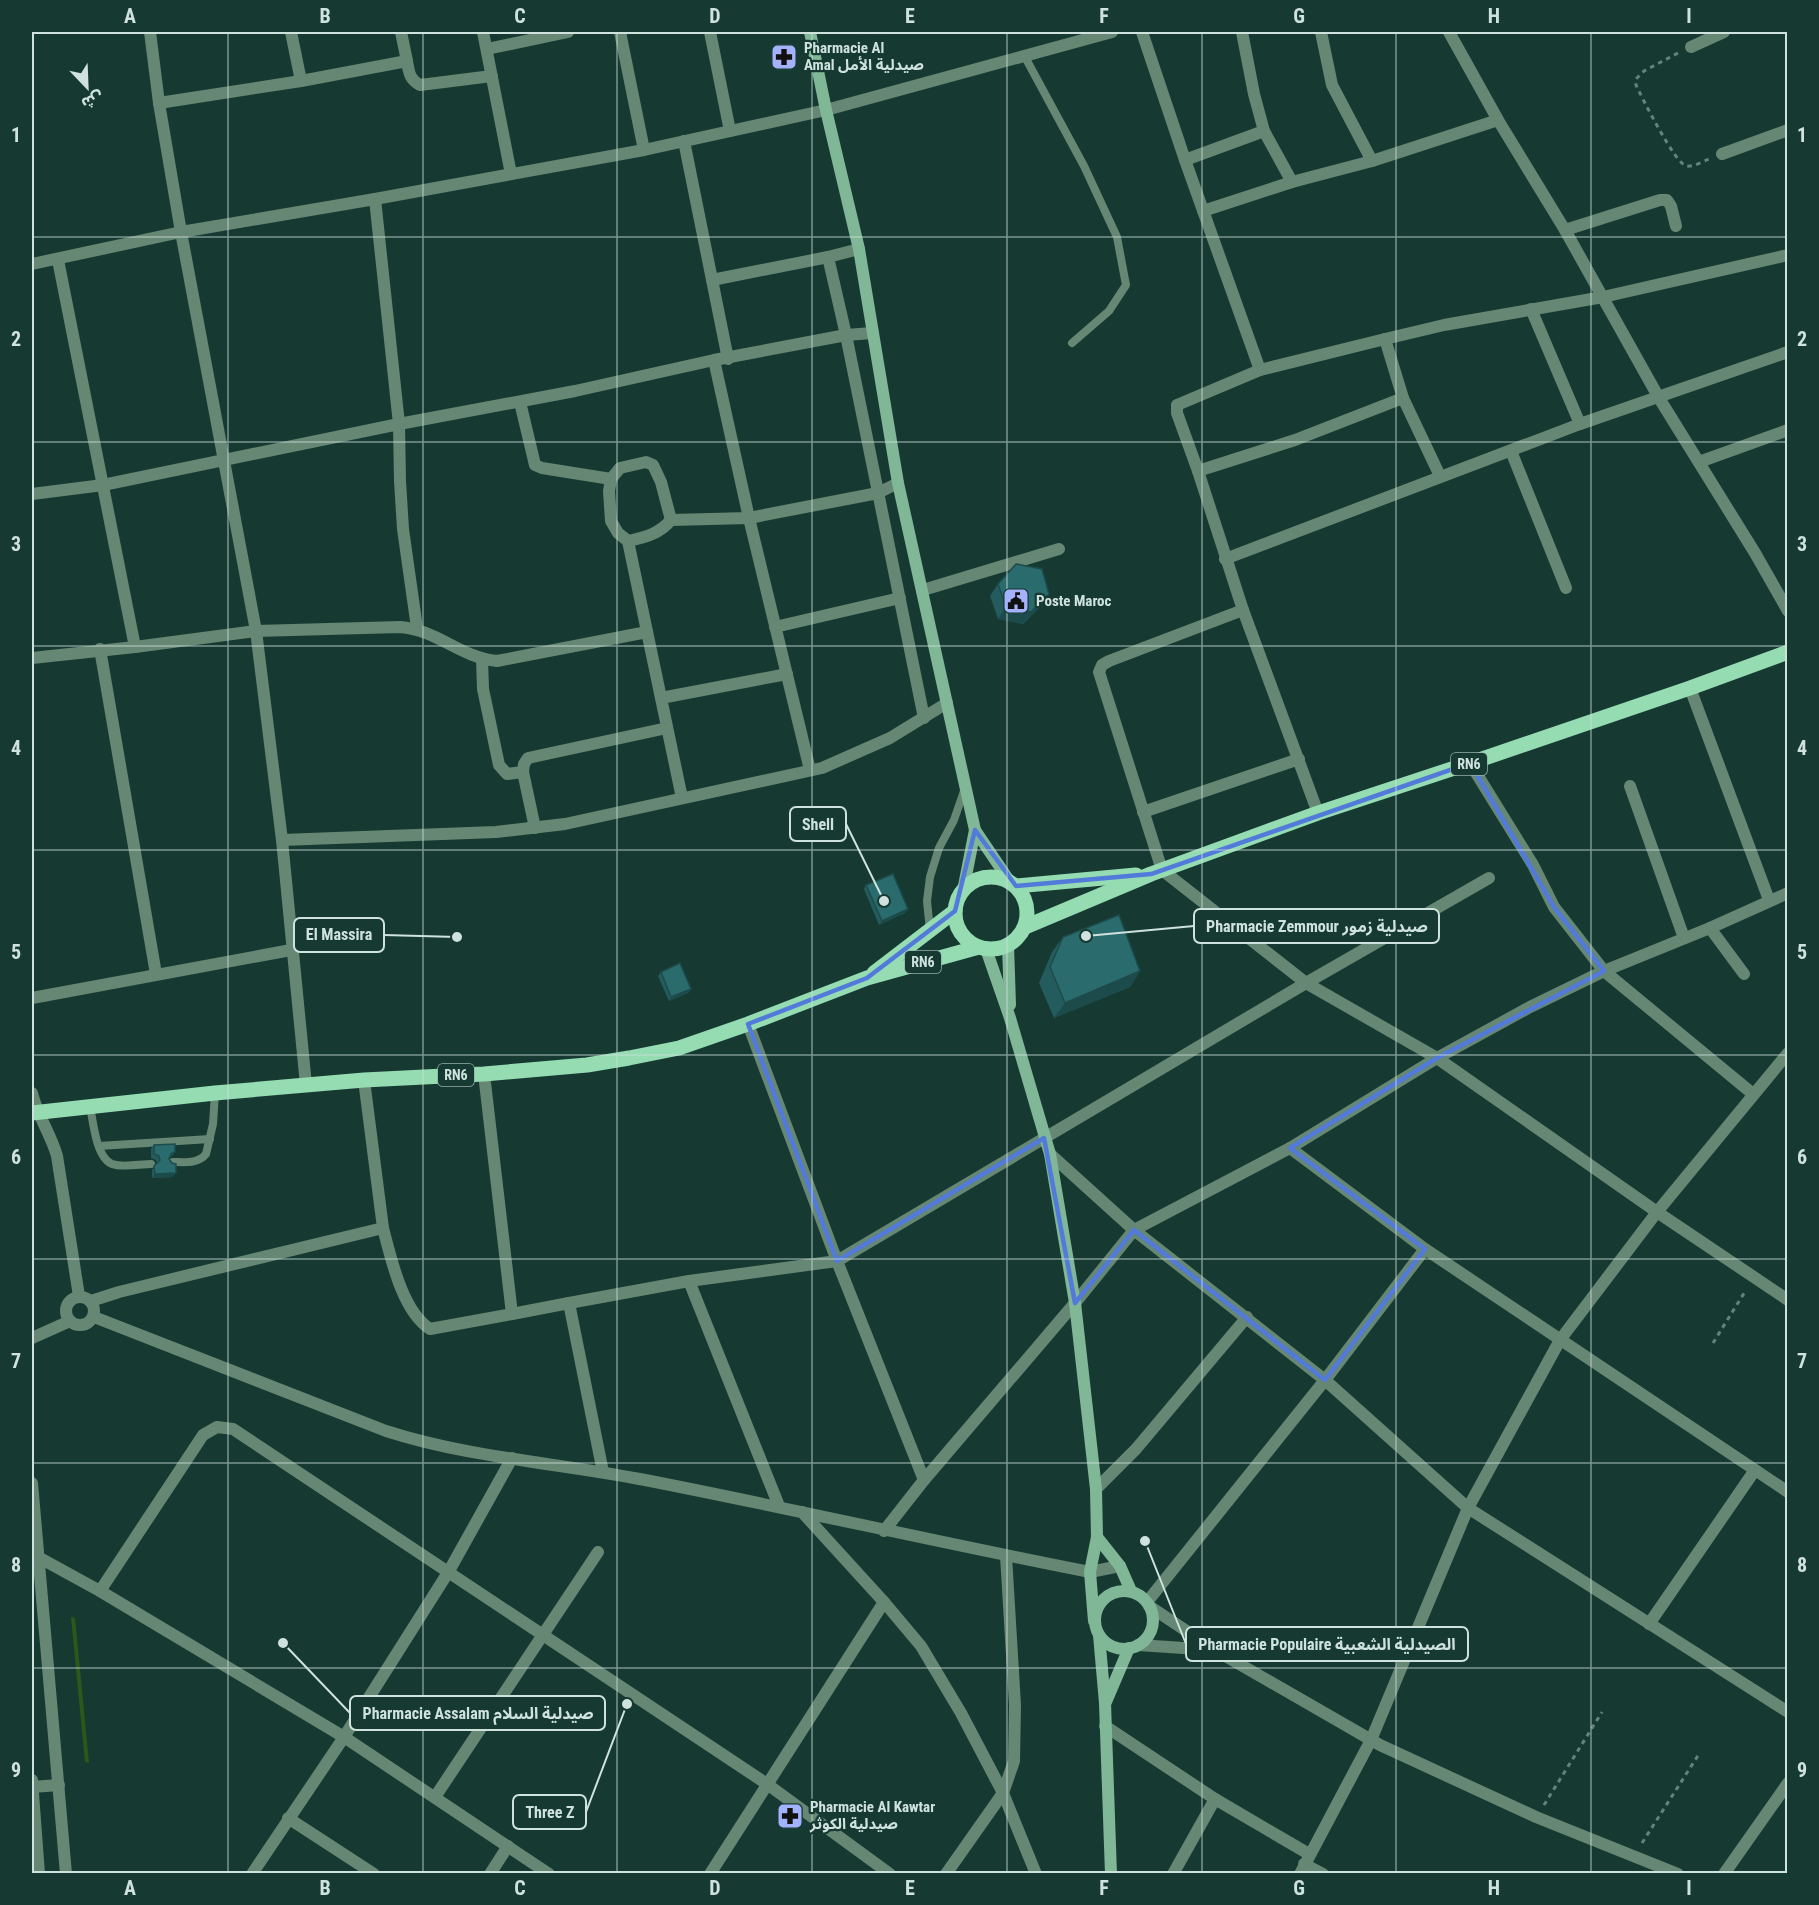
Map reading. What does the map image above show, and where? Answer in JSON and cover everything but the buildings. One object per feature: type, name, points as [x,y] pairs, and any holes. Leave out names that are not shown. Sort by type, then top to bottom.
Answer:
[{"type":"main road","points":[[810,32],[859,249],[898,483],[975,830],[963,891],[957,900],[956,922],[961,933],[969,942],[983,948],[1010,1018],[1050,1154],[1075,1303],[1096,1489],[1097,1537],[1090,1572],[1105,1703],[1111,1874]]},
{"type":"main road","name":"RN6","points":[[35,1112],[364,1080],[484,1074],[587,1065],[679,1048],[867,978],[983,948],[998,949],[1017,939],[1025,927],[1156,872],[1318,813],[1690,688],[1788,652]]},
{"type":"main road","points":[[975,830],[1023,895],[1028,916],[1025,927]]},
{"type":"main road","name":"RN6","points":[[963,891],[980,879],[990,877],[1013,884],[1156,872]]},
{"type":"main road","name":"RN6","points":[[867,978],[955,911]]},
{"type":"main road","points":[[1008,945],[1010,1018]]},
{"type":"main road","points":[[1097,1537],[1120,1566],[1131,1592]]},
{"type":"main road","points":[[1094,1620],[1096,1610],[1102,1600],[1120,1591],[1140,1596],[1148,1604],[1153,1617],[1152,1628],[1146,1638],[1133,1647],[1105,1703]]},
{"type":"main road","points":[[1099,1635],[1107,1643],[1117,1648],[1133,1647]]},
{"type":"street","points":[[150,32],[159,103],[181,232],[256,631],[282,840],[306,1085]]},
{"type":"street","points":[[291,32],[301,81]]},
{"type":"street","points":[[401,32],[409,76],[413,82],[420,85],[492,76]]},
{"type":"street","points":[[483,32],[511,174]]},
{"type":"street","points":[[487,49],[568,32]]},
{"type":"street","points":[[620,32],[644,150]]},
{"type":"street","points":[[710,32],[730,131]]},
{"type":"street","points":[[32,264],[181,232],[375,200],[644,150],[826,110],[1112,32]]},
{"type":"street","points":[[1142,32],[1260,370]]},
{"type":"street","points":[[1242,32],[1264,131],[1292,182]]},
{"type":"street","points":[[1321,32],[1332,86],[1372,161]]},
{"type":"street","points":[[1449,32],[1498,120],[1565,230],[1659,398],[1755,553],[1788,611]]},
{"type":"street","points":[[1691,47],[1724,32]]},
{"type":"street","points":[[159,103],[301,81],[407,61]]},
{"type":"street","points":[[1203,211],[1292,182],[1372,161],[1498,120]]},
{"type":"street","points":[[1722,154],[1788,130]]},
{"type":"street","points":[[1185,160],[1264,131]]},
{"type":"street","points":[[684,141],[728,358]]},
{"type":"street","points":[[375,200],[399,424],[403,529],[417,628]]},
{"type":"street","points":[[1565,230],[1660,200],[1667,200],[1671,206],[1676,226]]},
{"type":"street","points":[[712,280],[859,249]]},
{"type":"street","points":[[1318,813],[1225,559],[1198,471],[1175,409],[1177,405],[1260,370],[1385,339],[1444,325],[1603,297],[1788,255]]},
{"type":"street","points":[[828,257],[924,718]]},
{"type":"street","points":[[58,260],[135,647]]},
{"type":"street","points":[[1531,309],[1580,424]]},
{"type":"street","points":[[32,494],[103,485],[399,424],[575,391],[714,360],[872,333]]},
{"type":"street","points":[[1385,339],[1403,398],[1440,476]]},
{"type":"street","points":[[1225,559],[1580,424],[1788,352]]},
{"type":"street","points":[[714,360],[749,518],[810,770]]},
{"type":"street","points":[[1198,471],[1295,440],[1403,398]]},
{"type":"street","points":[[520,402],[535,465],[611,479]]},
{"type":"street","points":[[1699,462],[1788,430]]},
{"type":"street","points":[[1511,451],[1566,588]]},
{"type":"street","points":[[671,520],[653,465],[646,462],[621,468],[611,479],[609,490],[611,521],[618,533],[628,541],[681,798]]},
{"type":"street","points":[[628,541],[649,537],[663,529],[671,520],[749,518],[878,493],[898,483]]},
{"type":"street","points":[[923,590],[1059,549]]},
{"type":"street","points":[[775,627],[900,598]]},
{"type":"street","points":[[1243,610],[1102,665],[1099,672],[1143,812],[1156,872],[1306,983],[1437,1058],[1657,1212],[1788,1300]]},
{"type":"street","points":[[32,658],[256,631],[400,627],[417,628],[482,659],[497,661],[647,632]]},
{"type":"street","points":[[100,650],[156,974]]},
{"type":"street","points":[[482,659],[483,689],[499,765],[507,774],[523,772]]},
{"type":"street","points":[[661,698],[787,675]]},
{"type":"street","points":[[1690,688],[1769,900]]},
{"type":"street","points":[[282,840],[496,832],[565,824],[822,768],[890,738],[947,703]]},
{"type":"street","points":[[534,828],[523,772],[528,758],[667,728]]},
{"type":"street","points":[[1143,812],[1299,759]]},
{"type":"street","points":[[1470,763],[1533,865],[1554,907],[1604,971],[1753,1094]]},
{"type":"street","points":[[1630,786],[1684,938]]},
{"type":"street","points":[[364,1080],[382,1228],[394,1269],[413,1313],[429,1329],[689,1281],[837,1261],[1306,983],[1489,878]]},
{"type":"street","points":[[884,1531],[924,1480],[1134,1230],[1290,1148],[1437,1058],[1530,1007],[1604,971],[1788,893]]},
{"type":"street","points":[[1710,928],[1744,974]]},
{"type":"street","points":[[32,998],[291,950]]},
{"type":"street","points":[[748,1024],[837,1261],[924,1480]]},
{"type":"street","points":[[1304,1864],[1371,1740],[1468,1508],[1560,1340],[1657,1212],[1788,1053]]},
{"type":"street","points":[[484,1074],[512,1314]]},
{"type":"street","points":[[32,1093],[35,1112],[52,1140],[57,1156],[79,1296]]},
{"type":"street","points":[[1290,1148],[1425,1248],[1788,1492]]},
{"type":"street","points":[[1050,1154],[1134,1230],[1325,1380],[1468,1508],[1788,1712]]},
{"type":"street","points":[[91,1301],[119,1292],[382,1228]]},
{"type":"street","points":[[1425,1248],[1325,1380],[1148,1604],[1215,1650],[1371,1740],[1536,1817],[1634,1854],[1678,1874]]},
{"type":"street","points":[[689,1281],[779,1506]]},
{"type":"street","points":[[86,1297],[91,1301],[95,1311],[89,1323],[76,1325],[66,1316],[68,1303],[72,1298],[86,1297]]},
{"type":"street","points":[[569,1303],[603,1472]]},
{"type":"street","points":[[94,1317],[386,1431],[451,1449],[603,1472],[779,1506],[884,1531],[1090,1572],[1120,1566]]},
{"type":"street","points":[[1096,1489],[1136,1449],[1246,1317]]},
{"type":"street","points":[[32,1338],[70,1321]]},
{"type":"street","points":[[100,1591],[203,1435],[210,1430],[225,1427],[233,1429],[268,1450],[767,1784],[890,1874]]},
{"type":"street","points":[[252,1874],[344,1737],[448,1571],[512,1458]]},
{"type":"street","points":[[1650,1624],[1755,1470]]},
{"type":"street","points":[[32,1483],[34,1542],[38,1557],[66,1874]]},
{"type":"street","points":[[802,1512],[921,1646],[961,1713],[1002,1793],[1036,1874]]},
{"type":"street","points":[[435,1797],[598,1552]]},
{"type":"street","points":[[946,1874],[1002,1793],[1014,1761],[1016,1731],[1006,1556]]},
{"type":"street","points":[[38,1557],[100,1591],[344,1737],[549,1874]]},
{"type":"street","points":[[710,1874],[884,1602]]},
{"type":"street","points":[[1133,1647],[1215,1650]]},
{"type":"street","points":[[1105,1726],[1215,1799],[1304,1864],[1323,1874]]},
{"type":"street","points":[[32,1780],[39,1874]]},
{"type":"street","points":[[1724,1874],[1788,1783]]},
{"type":"street","points":[[32,1787],[59,1785]]},
{"type":"street","points":[[1173,1874],[1215,1799]]},
{"type":"street","points":[[288,1818],[374,1874]]},
{"type":"street","points":[[490,1874],[508,1846]]},
{"type":"lane","points":[[1025,57],[1084,165],[1117,237],[1126,285],[1109,311],[1072,343]]},
{"type":"lane","points":[[930,930],[927,901],[930,876],[939,848],[954,820],[966,786]]},
{"type":"lane","points":[[173,1162],[200,1160],[206,1154],[214,1117],[215,1093]]},
{"type":"lane","points":[[90,1106],[103,1157],[112,1164],[151,1164]]},
{"type":"lane","points":[[99,1146],[210,1138]]},
{"type":"path","points":[[1691,47],[1644,71],[1636,79],[1636,85],[1675,157],[1680,162],[1685,166],[1690,166],[1722,154]]},
{"type":"path","points":[[1713,1343],[1753,1278]]},
{"type":"path","points":[[1536,1817],[1602,1712]]},
{"type":"path","points":[[1634,1854],[1699,1754]]},
{"type":"highlighted area","points":[[1470,763],[1554,907],[1604,971],[1437,1058],[1290,1148],[1425,1249],[1325,1380],[1134,1230],[1075,1303],[1044,1138],[837,1261],[748,1024],[867,978],[955,911],[975,830],[1016,886],[1151,874]]},
{"type":"green space","points":[[71,1617],[75,1618],[89,1763],[85,1762]]},
{"type":"place","name":"Pharmacie Al Amal صيدلية الأمل","points":[[784,57]]},
{"type":"place","name":"Poste Maroc","points":[[1016,601]]},
{"type":"place","name":"Shell","points":[[884,901]]},
{"type":"place","name":"Pharmacie Zemmour صيدلية زمور","points":[[1086,936]]},
{"type":"place","name":"El Massira","points":[[457,937]]},
{"type":"place","name":"Pharmacie Populaire الصيدلية الشعبية","points":[[1145,1541]]},
{"type":"place","name":"Pharmacie Assalam صيدلية السلام","points":[[283,1643]]},
{"type":"place","name":"Three Z","points":[[627,1704]]},
{"type":"place","name":"Pharmacie Al Kawtar صيدلية الكوثر","points":[[790,1816]]}]
